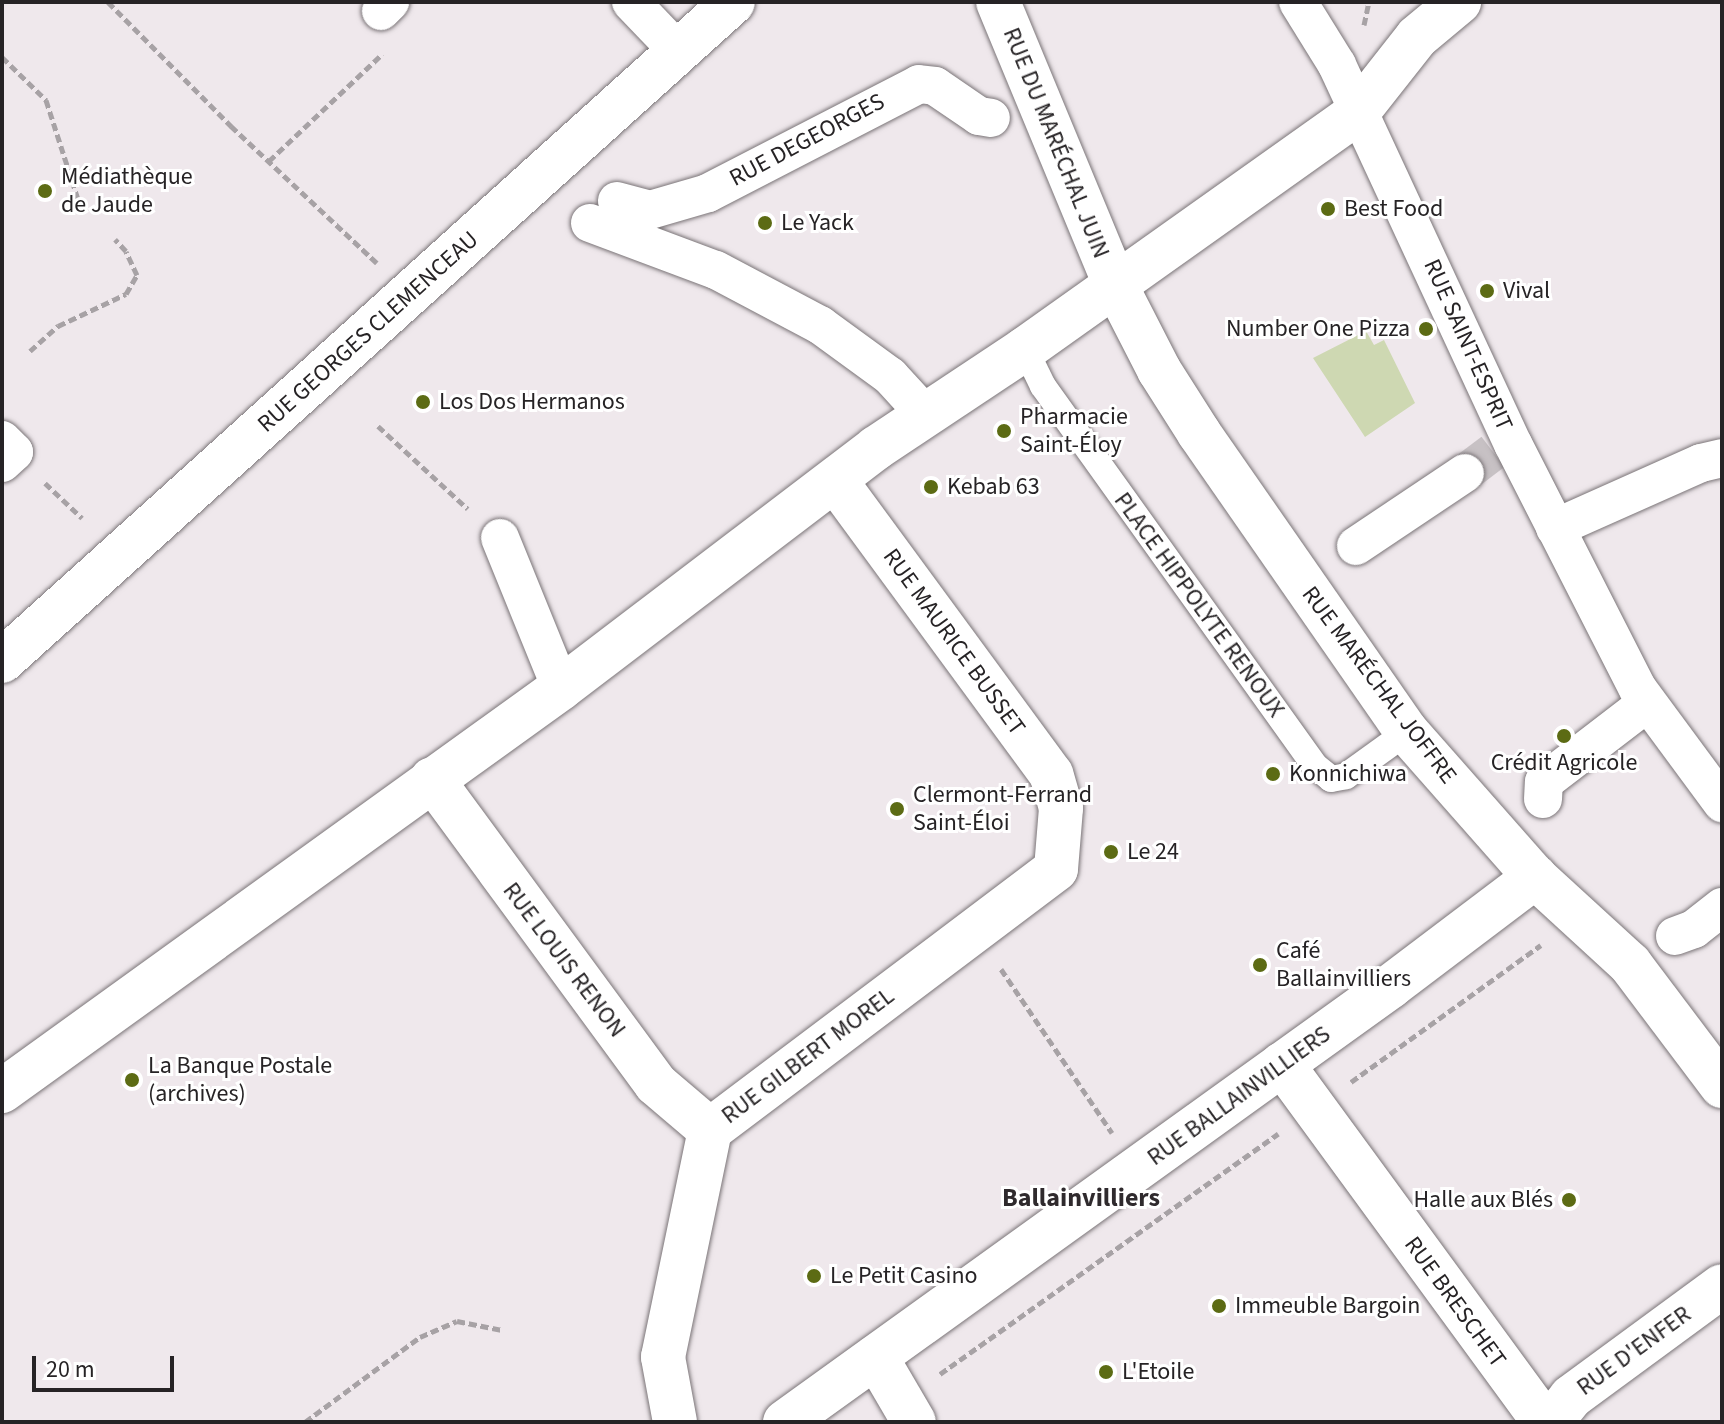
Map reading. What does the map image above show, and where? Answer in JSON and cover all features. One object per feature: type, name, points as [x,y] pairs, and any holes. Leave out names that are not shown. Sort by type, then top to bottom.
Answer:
[{"type":"street","points":[[631,2],[678,51]]},
{"type":"street","name":"RUE GEORGES CLEMENCEAU","points":[[2,661],[733,2]]},
{"type":"street","name":"RUE DU MARÉCHAL JUIN","points":[[998,2],[1115,284]]},
{"type":"street","name":"RUE SAINT-ESPRIT","points":[[1298,2],[1337,65],[1358,112],[1490,457],[1555,528],[1642,696],[1722,803]]},
{"type":"street","points":[[2,1091],[561,688],[925,414],[1025,349],[1358,112],[1417,37],[1459,2]]},
{"type":"street","name":"RUE DEGEORGES","points":[[925,414],[890,376],[820,325],[604,212],[650,210],[708,193],[919,84],[935,86],[979,116],[991,118]]},
{"type":"street","name":"RUE MARÉCHAL JOFFRE","points":[[1115,284],[1159,370],[1199,433],[1407,732],[1535,877],[1630,964],[1722,1086]]},
{"type":"street","points":[[1356,546],[1490,457]]},
{"type":"street","points":[[1555,528],[1701,463],[1722,458]]},
{"type":"street","name":"RUE MAURICE BUSSET","points":[[836,481],[1051,774],[1061,808]]},
{"type":"street","points":[[500,538],[561,688]]},
{"type":"street","points":[[1543,799],[1544,782],[1642,696]]},
{"type":"street","name":"RUE LOUIS RENON","points":[[432,779],[656,1084],[710,1130]]},
{"type":"street","name":"RUE GILBERT MOREL","points":[[675,1422],[663,1357],[710,1130],[1056,869],[1061,808]]},
{"type":"street","name":"RUE BALLAINVILLIERS","points":[[785,1422],[1137,1170],[1535,877]]},
{"type":"street","points":[[1675,936],[1694,929],[1722,907]]},
{"type":"street","name":"RUE BRESCHET","points":[[1282,1064],[1544,1422]]},
{"type":"street","name":"RUE D'ENFER","points":[[1551,1422],[1571,1397],[1722,1286]]},
{"type":"street","points":[[876,1357],[908,1412]]},
{"type":"lane","name":"PLACE HIPPOLYTE RENOUX","points":[[1025,349],[1043,386],[1314,765],[1331,779],[1346,776],[1407,732]]},
{"type":"path","points":[[108,2],[231,126],[374,261]]},
{"type":"path","points":[[269,161],[387,19]]},
{"type":"path","points":[[2,57],[46,100],[80,205]]},
{"type":"path","points":[[30,351],[58,326],[126,294],[137,275],[126,251],[115,239]]},
{"type":"path","points":[[378,426],[500,538]]},
{"type":"path","points":[[6,451],[82,518]]},
{"type":"path","points":[[908,1412],[1313,1109],[1582,918]]},
{"type":"path","points":[[975,932],[1137,1170]]},
{"type":"path","points":[[305,1422],[420,1337],[457,1321],[502,1330]]},
{"type":"green space","points":[[1366,331],[1374,345],[1384,340],[1415,403],[1365,437],[1313,358]]},
{"type":"tunnel","points":[[1465,473],[1493,452]]},
{"type":"place","name":"Médiathèque de Jaude","points":[[45,191]]},
{"type":"place","name":"Best Food","points":[[1328,209]]},
{"type":"place","name":"Le Yack","points":[[765,223]]},
{"type":"place","name":"Vival","points":[[1487,291]]},
{"type":"place","name":"Number One Pizza","points":[[1426,329]]},
{"type":"place","name":"Los Dos Hermanos","points":[[423,402]]},
{"type":"place","name":"Pharmacie Saint-Éloy","points":[[1004,431]]},
{"type":"place","name":"Kebab 63","points":[[931,487]]},
{"type":"place","name":"Crédit Agricole","points":[[1564,736]]},
{"type":"place","name":"Konnichiwa","points":[[1273,774]]},
{"type":"place","name":"Clermont-Ferrand Saint-Éloi","points":[[897,809]]},
{"type":"place","name":"Le 24","points":[[1111,852]]},
{"type":"place","name":"Café Ballainvilliers","points":[[1260,965]]},
{"type":"place","name":"La Banque Postale (archives)","points":[[132,1080]]},
{"type":"place","name":"Halle aux Blés","points":[[1569,1200]]},
{"type":"place","name":"Le Petit Casino","points":[[814,1276]]},
{"type":"place","name":"Immeuble Bargoin","points":[[1219,1306]]},
{"type":"place","name":"L'Etoile","points":[[1106,1372]]},
{"type":"district","name":"Ballainvilliers","points":[[1081,1198]]}]
